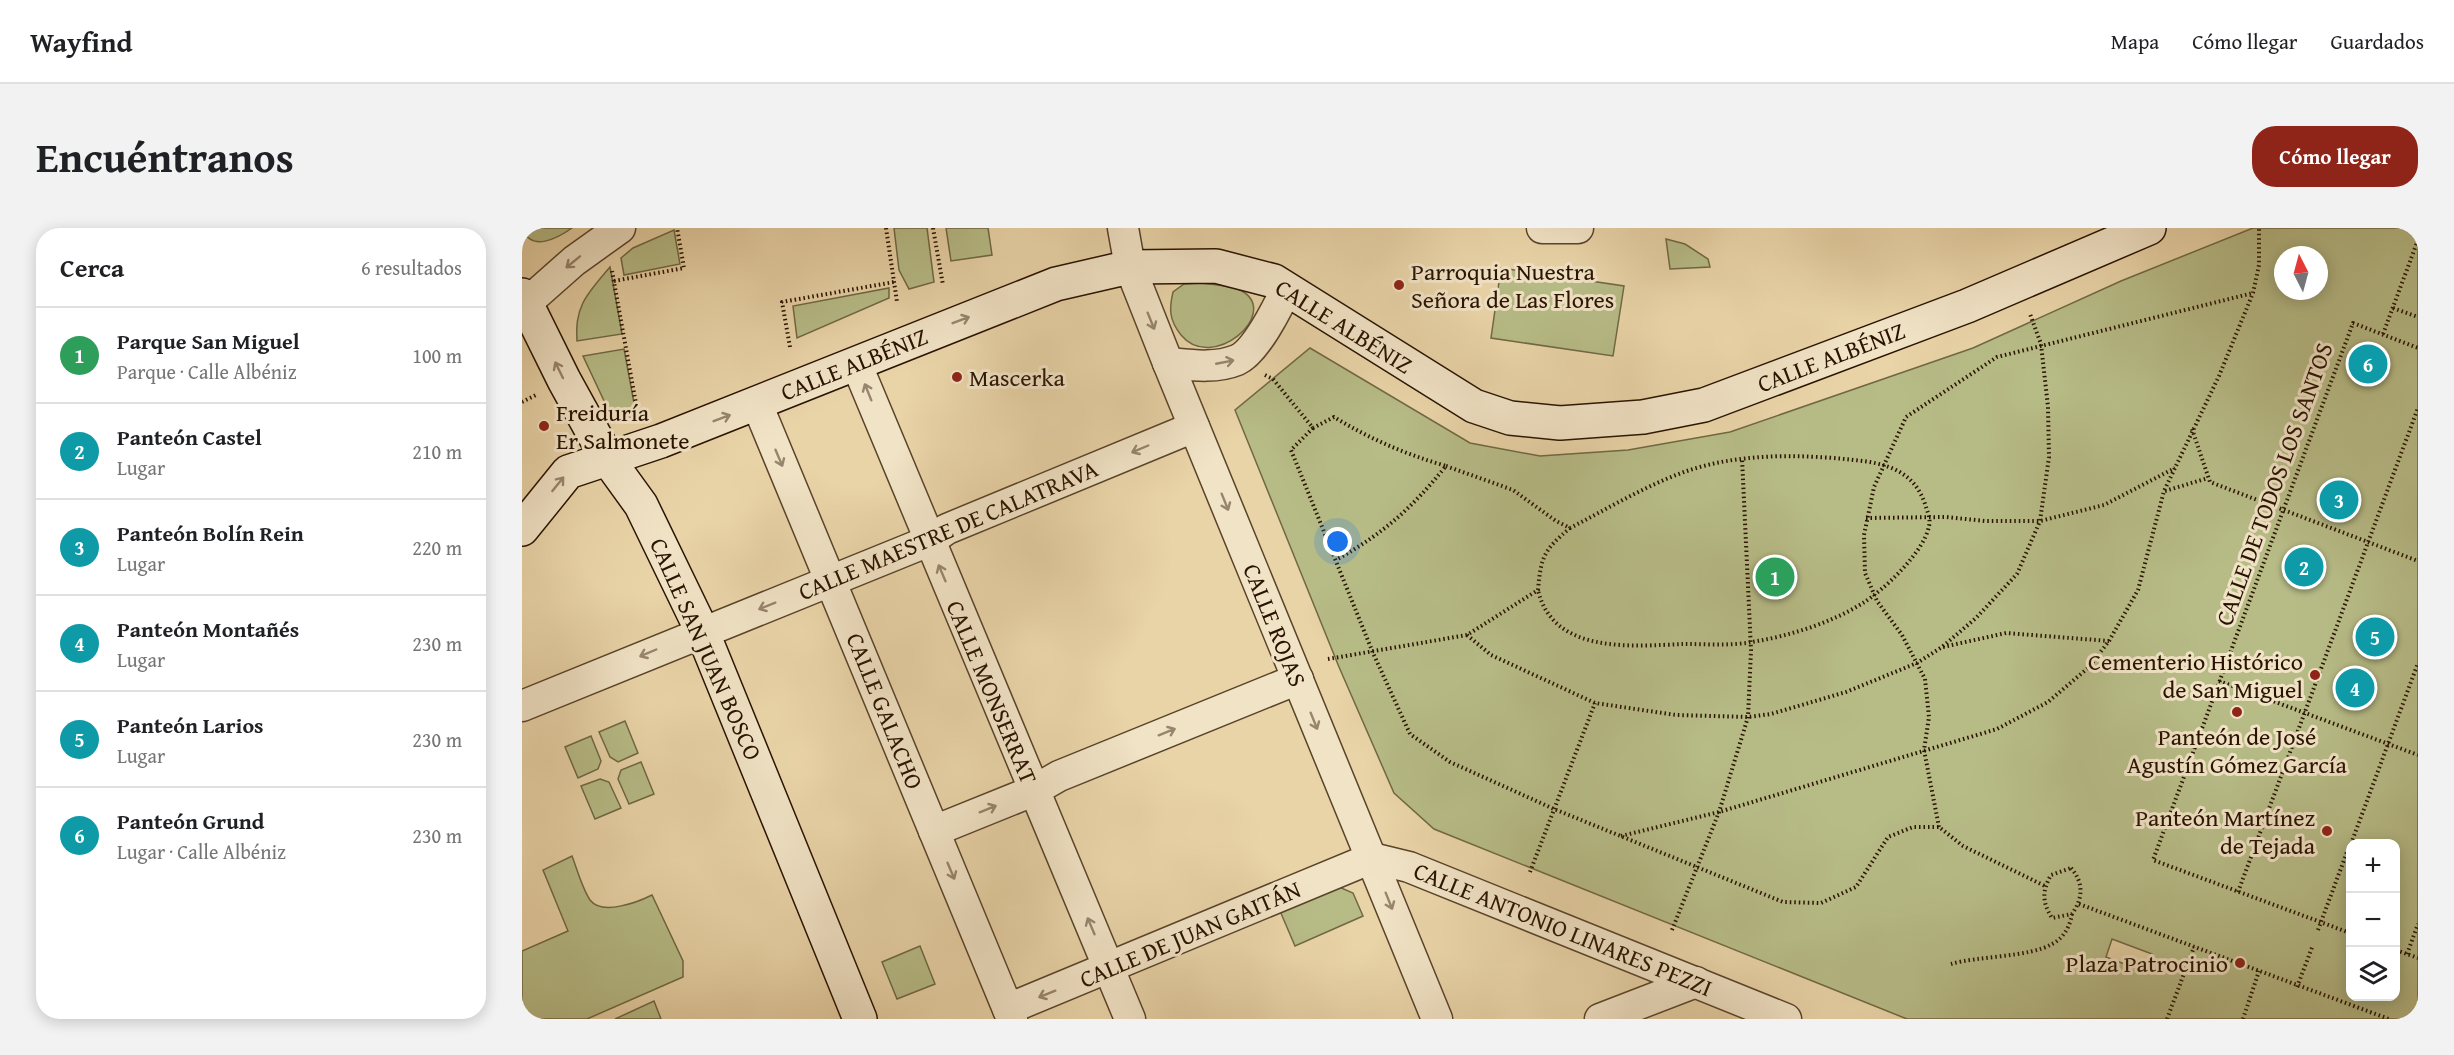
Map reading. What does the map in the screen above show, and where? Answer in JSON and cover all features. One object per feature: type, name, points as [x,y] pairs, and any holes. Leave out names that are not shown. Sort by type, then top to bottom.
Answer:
[{"type":"street","points":[[523,302],[573,261],[620,228]]},
{"type":"street","name":"CALLE ROJAS","points":[[1123,228],[1130,267],[1168,363],[1437,1019]]},
{"type":"street","points":[[1542,228],[1578,228]]},
{"type":"street","name":"CALLE ALBÉNIZ","points":[[522,529],[568,472],[661,441],[1056,284],[1130,267],[1216,266],[1275,281],[1474,406],[1510,418],[1560,423],[1643,417],[1704,405],[1967,306],[2149,228]]},
{"type":"street","points":[[1168,363],[1203,367],[1239,360],[1265,331],[1287,288]]},
{"type":"street","name":"CALLE SAN JUAN BOSCO","points":[[523,302],[607,458],[641,505],[702,631],[860,1019]]},
{"type":"street","name":"CALLE MONSERRAT","points":[[856,363],[1033,791],[1131,1019]]},
{"type":"street","name":"CALLE GALACHO","points":[[757,404],[1010,1014]]},
{"type":"street","name":"CALLE MAESTRE DE CALATRAVA","points":[[522,706],[702,631],[929,541],[947,529],[1194,427]]},
{"type":"street","points":[[934,831],[1033,791],[1059,776],[1298,679]]},
{"type":"street","name":"CALLE DE JUAN GAITÁN","points":[[1010,1014],[1109,969],[1372,858]]},
{"type":"street","name":"CALLE ANTONIO LINARES PEZZI","points":[[1372,858],[1409,867],[1786,1019]]},
{"type":"street","points":[[1600,1019],[1696,982]]},
{"type":"path","points":[[614,282],[684,268],[677,228]]},
{"type":"path","points":[[886,228],[897,302]]},
{"type":"path","points":[[933,228],[942,285]]},
{"type":"path","points":[[1620,836],[1719,812],[1997,729],[2048,702],[2088,668],[2109,641],[2138,590],[2164,491],[2218,376],[2253,292],[2259,265],[2259,228]]},
{"type":"path","points":[[2418,240],[2383,334],[2418,348]]},
{"type":"path","points":[[611,263],[636,404],[624,428]]},
{"type":"path","points":[[790,347],[782,302],[894,282]]},
{"type":"path","points":[[1939,827],[1924,750],[1929,717],[1929,694],[1925,679],[1875,595],[1865,573],[1866,518],[1874,486],[1906,417],[1997,357],[2253,292]]},
{"type":"path","points":[[2393,308],[2418,317]]},
{"type":"path","points":[[1467,635],[1491,655],[1595,703],[1676,715],[1748,717],[1771,714],[1846,692],[1917,663],[1942,647],[1976,618],[2017,574],[2040,521],[2049,457],[2048,407],[2041,344],[2030,314]]},
{"type":"path","name":"CALLE DE TODOS LOS SANTOS","points":[[2238,891],[2153,860],[2353,323],[2383,334]]},
{"type":"path","points":[[1261,372],[1273,378],[1313,428]]},
{"type":"path","points":[[2346,931],[2238,891],[2418,408]]},
{"type":"path","points":[[1570,528],[1556,521],[1513,490],[1372,440],[1334,417],[1313,428],[1291,450],[1373,653],[1410,734],[1450,762],[1554,809],[1783,902],[1821,903],[1856,887],[1888,837],[1913,827],[1939,827],[1964,846],[2045,886]]},
{"type":"path","points":[[2192,428],[2210,482],[2418,561]]},
{"type":"path","points":[[1830,457],[1886,464],[1902,471],[1920,489],[1929,517],[1929,527],[1909,563],[1875,595],[1813,626],[1751,642],[1646,648],[1578,638],[1554,623],[1541,604],[1538,590],[1540,568],[1547,548],[1570,528],[1684,472],[1742,458],[1830,457]]},
{"type":"path","points":[[1672,930],[1719,812],[1748,717],[1751,642],[1742,458]]},
{"type":"path","points":[[1335,560],[1390,525],[1417,502],[1446,466]]},
{"type":"path","points":[[1866,518],[1929,517],[2040,521],[2104,505],[2176,468]]},
{"type":"path","points":[[2164,491],[2208,478]]},
{"type":"path","points":[[1328,659],[1467,635],[1538,590]]},
{"type":"path","points":[[1942,647],[2006,633],[2109,641]]},
{"type":"path","points":[[2353,839],[2418,663]]},
{"type":"path","points":[[2219,681],[2418,755]]},
{"type":"path","points":[[1530,872],[1595,703]]},
{"type":"path","points":[[2318,930],[2346,857]]},
{"type":"path","points":[[1951,964],[1973,958],[2031,951],[2052,945],[2070,925],[2072,914],[2079,904],[2079,877],[2071,868],[2051,875],[2045,886],[2043,897],[2052,918],[2072,914]]},
{"type":"path","points":[[2079,904],[2297,987],[2389,1019]]},
{"type":"path","points":[[2407,954],[2418,924]]},
{"type":"path","points":[[2297,987],[2313,945]]},
{"type":"path","points":[[2167,1019],[2194,947]]},
{"type":"path","points":[[2400,951],[2418,958]]},
{"type":"path","points":[[2243,1019],[2259,971]]},
{"type":"green space","points":[[522,228],[572,228],[560,236],[538,242],[526,236]]},
{"type":"green space","points":[[894,228],[927,228],[934,282],[909,289],[899,270]]},
{"type":"green space","points":[[946,228],[988,228],[992,255],[951,261]]},
{"type":"green space","points":[[2253,228],[2418,228],[2418,1019],[1907,1019],[1434,829],[1394,793],[1339,667],[1235,410],[1310,348],[1470,443],[1540,456],[1628,450],[1730,432],[1973,348],[2121,281]],"holes":[[[2112,939],[2152,954],[2146,972],[2106,957]]]},
{"type":"green space","points":[[674,230],[680,264],[624,275],[621,258],[633,248]]},
{"type":"green space","points":[[1666,239],[1685,244],[1708,259],[1710,267],[1670,269]]},
{"type":"green space","points":[[610,267],[622,334],[577,341],[580,309],[589,293]]},
{"type":"green space","points":[[1501,268],[1624,286],[1613,356],[1491,338]]},
{"type":"green space","points":[[1201,283],[1237,289],[1252,301],[1253,313],[1248,325],[1238,336],[1224,344],[1209,347],[1194,345],[1181,335],[1172,319],[1173,292],[1184,284]]},
{"type":"green space","points":[[889,288],[889,298],[797,338],[793,306]]},
{"type":"green space","points":[[624,349],[634,403],[623,423],[613,420],[583,356]]},
{"type":"green space","points":[[625,721],[638,753],[618,762],[610,757],[599,732]]},
{"type":"green space","points":[[591,736],[601,761],[598,769],[578,778],[565,747]]},
{"type":"green space","points":[[641,762],[654,794],[629,804],[618,779],[621,770]]},
{"type":"green space","points":[[600,779],[609,782],[621,808],[595,819],[581,786]]},
{"type":"green space","points":[[572,856],[585,890],[590,900],[596,905],[620,906],[652,895],[683,961],[683,977],[587,1019],[522,1019],[522,951],[568,931],[543,870]]},
{"type":"green space","points":[[1339,887],[1353,893],[1363,916],[1295,946],[1280,911]]},
{"type":"green space","points":[[920,946],[935,984],[897,999],[882,962]]},
{"type":"green space","points":[[654,1001],[661,1019],[615,1019]]},
{"type":"place","name":"Parroquia Nuestra Señora de Las Flores","points":[[1399,285]]},
{"type":"place","name":"Panteón Grund","points":[[2368,364]]},
{"type":"place","name":"Mascerka","points":[[957,377]]},
{"type":"place","name":"Freiduría Er Salmonete","points":[[544,426]]},
{"type":"place","name":"Panteón Bolín Rein","points":[[2339,500]]},
{"type":"place","name":"Panteón Castel","points":[[2304,567]]},
{"type":"place","name":"Parque San Miguel","points":[[1775,577]]},
{"type":"place","name":"Panteón Larios","points":[[2375,637]]},
{"type":"place","name":"Cementerio Histórico de San Miguel","points":[[2315,675]]},
{"type":"place","name":"Panteón Montañés","points":[[2355,688]]},
{"type":"place","name":"Panteón de José Agustín Gómez García","points":[[2237,712]]},
{"type":"place","name":"Panteón Martínez de Tejada","points":[[2327,831]]},
{"type":"place","name":"Plaza Patrocinio","points":[[2240,963]]}]
